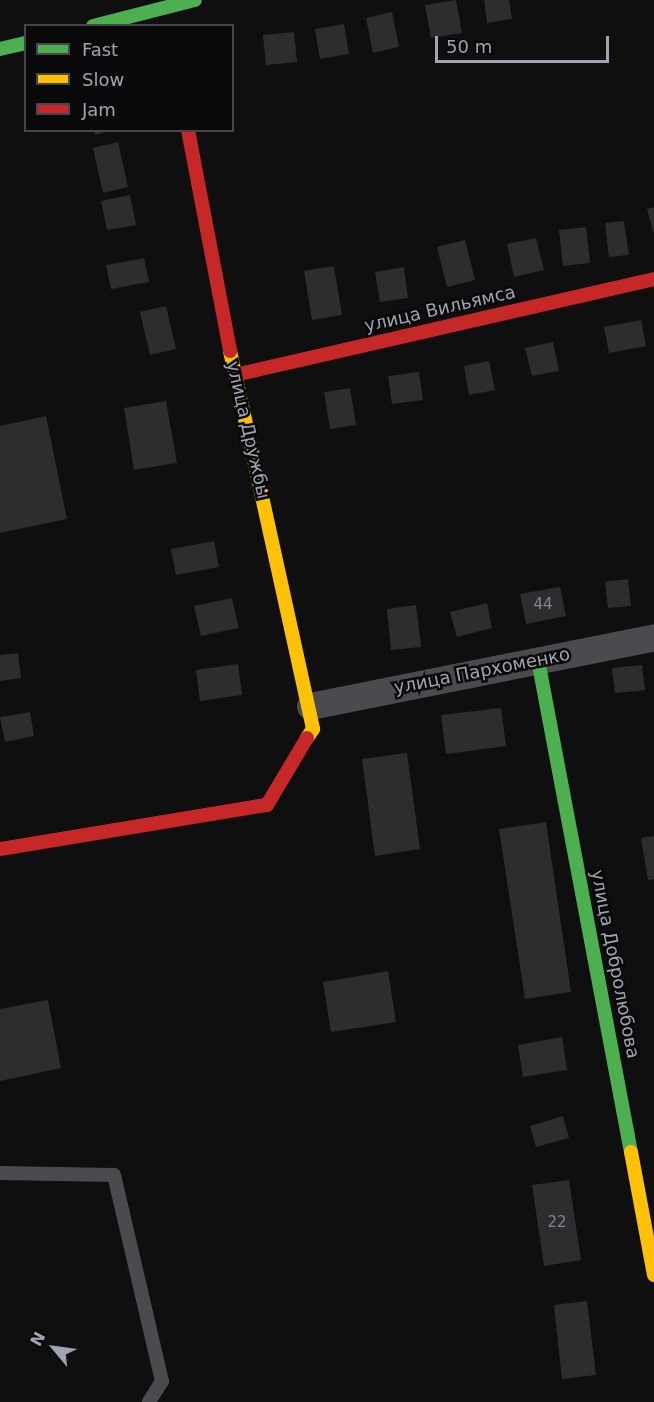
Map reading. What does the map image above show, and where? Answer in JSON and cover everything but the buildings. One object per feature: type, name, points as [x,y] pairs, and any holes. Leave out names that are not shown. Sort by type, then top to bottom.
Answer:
[{"type":"street","points":[[103,24],[165,11],[195,0]]},
{"type":"street","points":[[0,49],[24,43]]},
{"type":"street","name":"улица Дружбы","points":[[188,132],[235,375],[311,717]]},
{"type":"street","name":"улица Вильямса","points":[[235,375],[654,279]]},
{"type":"street","name":"улица Пархоменко","points":[[311,717],[538,660],[654,637]]},
{"type":"street","name":"улица Добролюбова","points":[[538,660],[654,1275]]},
{"type":"street","points":[[0,849],[267,805],[311,717]]},
{"type":"lane","points":[[0,1173],[114,1175],[162,1381],[149,1402]]},
{"type":"traffic: fast","points":[[101,24],[195,0]]},
{"type":"traffic: fast","points":[[0,49],[24,43]]},
{"type":"traffic: fast","points":[[538,660],[631,1152]]},
{"type":"traffic: slow","points":[[230,351],[313,729],[307,738]]},
{"type":"traffic: slow","points":[[631,1152],[654,1275]]},
{"type":"traffic: jam","points":[[188,132],[230,351]]},
{"type":"traffic: jam","points":[[235,375],[654,279]]},
{"type":"traffic: jam","points":[[0,849],[267,805],[307,738]]}]
